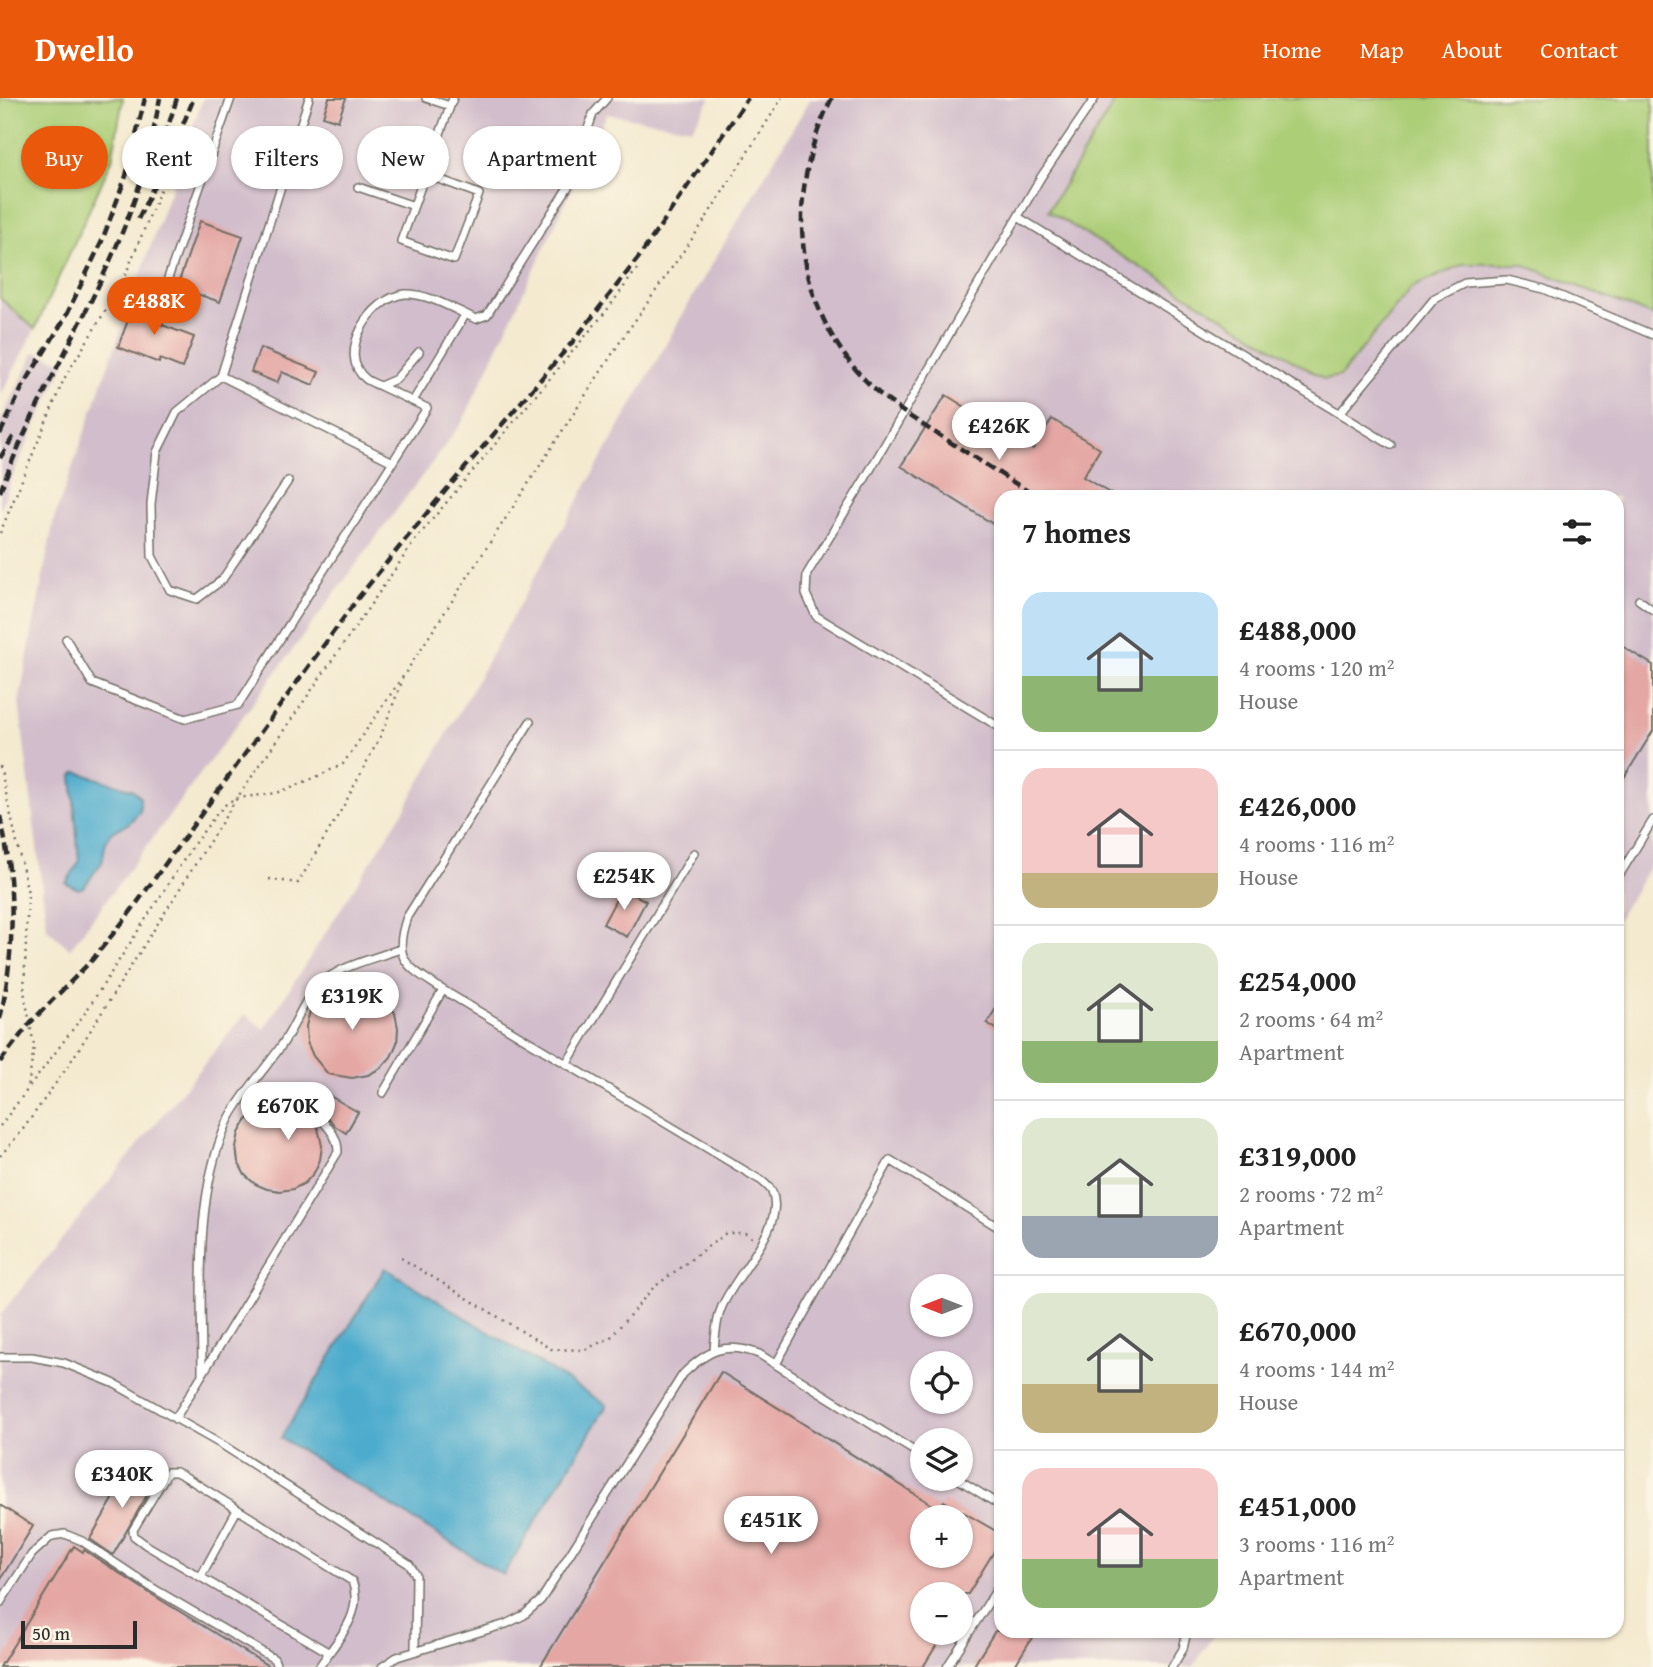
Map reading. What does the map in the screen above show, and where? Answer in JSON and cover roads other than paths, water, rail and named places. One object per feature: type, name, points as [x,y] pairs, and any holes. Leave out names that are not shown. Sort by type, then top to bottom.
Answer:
[{"type":"lane","points":[[159,304],[231,98]]},
{"type":"lane","points":[[288,481],[222,580],[197,599],[170,590],[152,556],[151,504],[157,452],[177,412],[221,376],[309,98]]},
{"type":"lane","points":[[426,98],[452,102],[443,126]]},
{"type":"lane","points":[[65,639],[92,683],[185,719],[238,705],[427,408],[364,379],[354,359],[356,337],[369,316],[384,300],[401,295],[417,295],[476,319],[487,315],[568,187],[593,114],[607,98]]},
{"type":"lane","points":[[994,725],[816,616],[806,594],[807,574],[1041,177],[1095,98]]},
{"type":"lane","points":[[420,189],[401,241],[454,260],[479,194],[449,183]]},
{"type":"lane","points":[[365,189],[414,206]]},
{"type":"lane","points":[[1018,217],[1391,445]]},
{"type":"lane","points":[[1340,413],[1435,298],[1465,284],[1507,280],[1544,289],[1653,335]]},
{"type":"lane","points":[[413,401],[465,315]]},
{"type":"lane","points":[[380,386],[396,379],[419,352]]},
{"type":"lane","points":[[221,376],[393,462]]},
{"type":"lane","points":[[1639,600],[1653,610]]},
{"type":"lane","points":[[530,723],[407,917],[401,932],[400,949],[412,970],[762,1181],[772,1191],[773,1217],[761,1244],[722,1307],[715,1330],[714,1351]]},
{"type":"lane","points":[[1624,868],[1653,820]]},
{"type":"lane","points":[[567,1063],[694,853]]},
{"type":"lane","points":[[202,1374],[202,1252],[205,1216],[213,1163],[228,1120],[285,1042],[312,992],[341,970],[400,949]]},
{"type":"lane","points":[[383,1093],[443,990]]},
{"type":"lane","points":[[175,1419],[338,1152],[338,1141],[318,1116]]},
{"type":"lane","points":[[776,1364],[890,1160],[994,1225]]},
{"type":"lane","points":[[382,1667],[397,1657],[506,1624],[524,1615],[541,1600],[683,1374],[714,1351],[729,1346],[759,1354],[910,1448]]},
{"type":"lane","points":[[0,1357],[32,1357],[73,1367],[113,1383],[235,1453],[409,1564],[416,1575],[415,1651]]},
{"type":"lane","points":[[319,1667],[353,1617],[357,1594],[352,1581],[184,1476],[168,1472],[133,1530],[134,1536],[328,1652]]},
{"type":"lane","points":[[973,1488],[994,1502]]},
{"type":"lane","points":[[201,1576],[237,1510]]},
{"type":"lane","points":[[0,1604],[32,1554],[52,1536],[65,1534],[82,1541],[151,1587],[274,1659],[278,1667]]},
{"type":"lane","points":[[947,1667],[994,1594]]},
{"type":"lane","points":[[1172,1667],[1183,1649],[1185,1638]]},
{"type":"water","points":[[77,772],[133,790],[140,797],[140,811],[128,824],[112,832],[106,841],[102,862],[84,887],[78,889],[66,883],[79,862],[72,776]]},
{"type":"water","points":[[385,1268],[607,1405],[503,1575],[281,1438]]},
{"type":"railway","points":[[0,434],[22,388],[65,318],[102,241],[126,176],[145,98]]},
{"type":"railway","points":[[0,492],[33,415],[125,226],[146,165],[160,98]]},
{"type":"railway","points":[[168,126],[177,98]]},
{"type":"railway","points":[[138,219],[194,98]]},
{"type":"railway","points":[[0,1062],[30,1023],[92,960],[126,918],[358,598],[575,339],[639,257],[748,98]]},
{"type":"railway","points":[[832,98],[816,135],[806,173],[802,212],[804,250],[812,288],[826,323],[846,357],[881,395],[915,420],[1026,490]]},
{"type":"railway","points":[[0,458],[15,434]]},
{"type":"railway","points":[[0,816],[9,867],[12,918],[9,968],[0,1019]]}]
